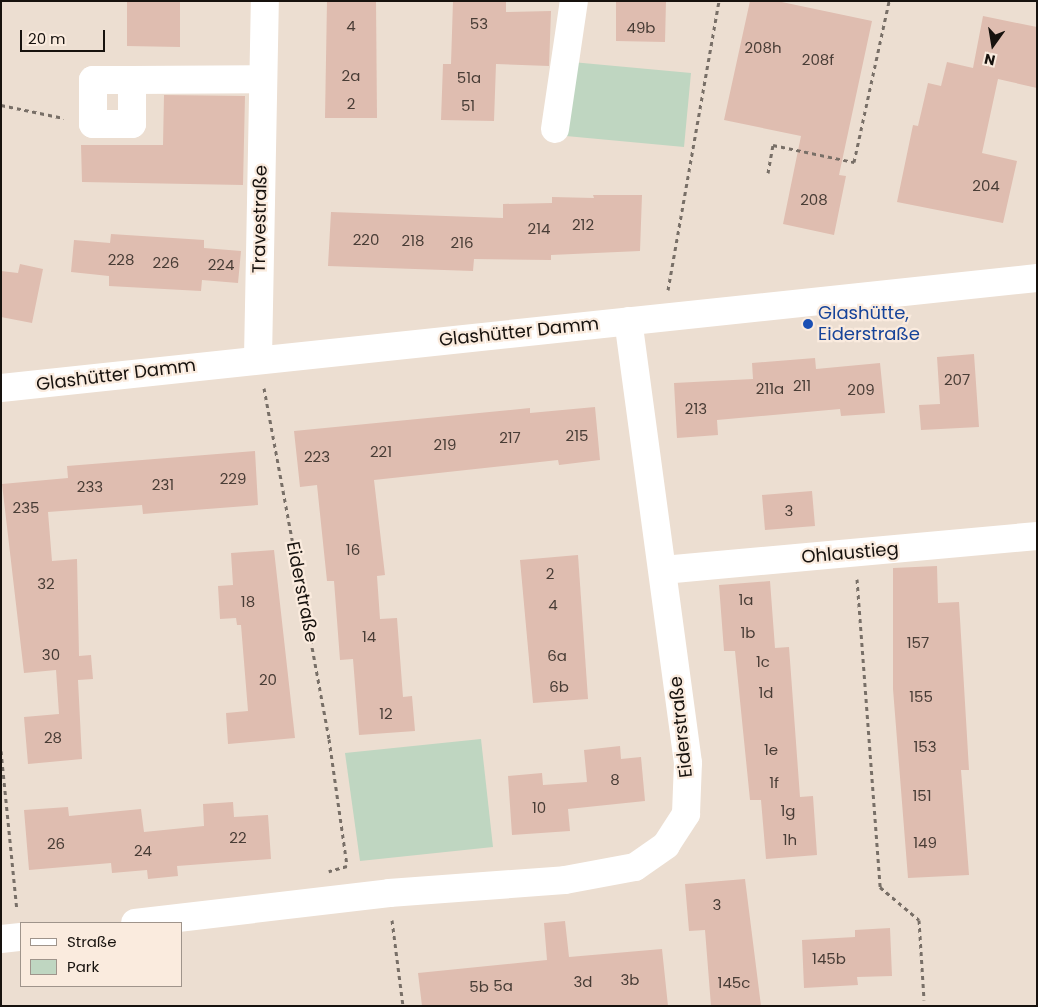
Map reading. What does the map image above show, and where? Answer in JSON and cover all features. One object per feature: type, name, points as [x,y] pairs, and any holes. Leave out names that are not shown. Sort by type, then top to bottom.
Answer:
[{"type":"street","name":"Travestraße","points":[[258,358],[265,1]]},
{"type":"street","points":[[555,129],[574,1]]},
{"type":"street","points":[[132,80],[132,124],[93,124],[93,80],[263,79]]},
{"type":"street","name":"Glashütter Damm","points":[[1,388],[258,358],[1037,278]]},
{"type":"street","name":"Eiderstraße","points":[[143,922],[389,893],[565,880],[622,871],[646,862],[666,845],[686,814],[688,763],[628,321]]},
{"type":"street","name":"Ohlaustieg","points":[[663,570],[1037,536]]},
{"type":"path","points":[[663,317],[719,1]]},
{"type":"path","points":[[768,173],[774,145],[854,162],[889,1]]},
{"type":"path","points":[[1,105],[93,124]]},
{"type":"path","name":"Eiderstraße","points":[[258,358],[330,739],[347,866],[329,869],[330,899]]},
{"type":"path","points":[[854,553],[880,887],[919,920],[924,1000]]},
{"type":"path","points":[[1,751],[14,938]]},
{"type":"path","points":[[389,893],[403,1006]]},
{"type":"green space","points":[[572,62],[691,73],[684,147],[566,136]]},
{"type":"green space","points":[[481,739],[493,847],[360,861],[345,753]]},
{"type":"building","points":[[127,1],[180,1],[180,47],[127,46]]},
{"type":"building","points":[[327,1],[376,1],[377,118],[325,118]]},
{"type":"building","points":[[453,1],[506,1],[506,12],[551,11],[549,66],[496,64],[494,121],[441,120],[443,64],[451,64]]},
{"type":"building","points":[[616,1],[666,1],[665,42],[616,41]]},
{"type":"building","points":[[750,1],[777,1],[872,21],[839,175],[846,176],[834,235],[783,224],[801,136],[724,120]]},
{"type":"building","points":[[983,16],[1037,27],[1037,88],[998,79],[982,153],[1017,161],[1003,223],[897,202],[913,125],[918,126],[928,83],[941,86],[947,62],[973,68]]},
{"type":"building","points":[[164,95],[245,96],[243,185],[82,182],[81,145],[163,145]]},
{"type":"building","points":[[593,195],[642,195],[640,251],[551,255],[551,260],[474,259],[473,271],[328,266],[331,212],[503,218],[503,204],[552,203],[552,197],[594,198]]},
{"type":"building","points":[[111,234],[204,240],[204,248],[241,251],[238,283],[202,280],[201,291],[109,286],[109,276],[71,272],[74,240],[110,243]]},
{"type":"building","points":[[20,264],[43,269],[32,323],[1,317],[1,271],[18,273]]},
{"type":"building","points":[[974,354],[979,427],[921,430],[919,405],[940,404],[937,357]]},
{"type":"building","points":[[815,358],[816,369],[880,363],[885,413],[841,416],[840,409],[717,420],[718,435],[677,438],[674,383],[753,379],[752,363]]},
{"type":"building","points":[[595,407],[600,460],[559,465],[558,460],[374,480],[385,575],[377,576],[380,619],[397,618],[403,697],[412,696],[415,731],[359,735],[353,659],[340,660],[334,581],[327,581],[317,485],[300,487],[294,431],[530,408],[530,413]]},
{"type":"building","points":[[255,451],[258,505],[143,514],[142,505],[48,512],[52,561],[77,559],[79,656],[91,655],[93,679],[78,680],[82,759],[28,764],[24,717],[59,714],[56,670],[24,673],[2,484],[68,478],[67,466]]},
{"type":"building","points":[[812,491],[815,526],[765,530],[762,495]]},
{"type":"building","points":[[274,550],[295,738],[228,744],[226,713],[248,711],[241,625],[237,625],[236,618],[220,619],[218,586],[233,585],[231,553]]},
{"type":"building","points":[[578,555],[588,699],[533,703],[520,560]]},
{"type":"building","points":[[937,566],[938,603],[959,602],[969,770],[961,770],[969,875],[908,878],[893,689],[893,568]]},
{"type":"building","points":[[770,581],[775,648],[789,647],[800,797],[813,796],[817,855],[766,859],[761,800],[750,800],[735,651],[724,651],[719,585]]},
{"type":"building","points":[[620,746],[621,759],[641,757],[645,801],[568,809],[570,831],[512,835],[508,776],[542,773],[543,785],[587,782],[584,750]]},
{"type":"building","points":[[233,802],[234,817],[268,815],[271,859],[177,866],[178,876],[148,879],[147,870],[112,873],[111,863],[29,870],[24,810],[68,807],[69,816],[141,809],[144,832],[204,826],[203,804]]},
{"type":"building","points":[[745,879],[761,1006],[711,1006],[705,930],[689,931],[685,884]]},
{"type":"building","points":[[565,921],[569,957],[662,949],[668,1006],[422,1006],[418,973],[547,960],[544,923]]},
{"type":"building","points":[[890,928],[892,976],[857,977],[858,985],[804,988],[802,940],[855,937],[855,930]]},
{"type":"place","name":"Glashütte, Eiderstraße","points":[[808,324]]}]
